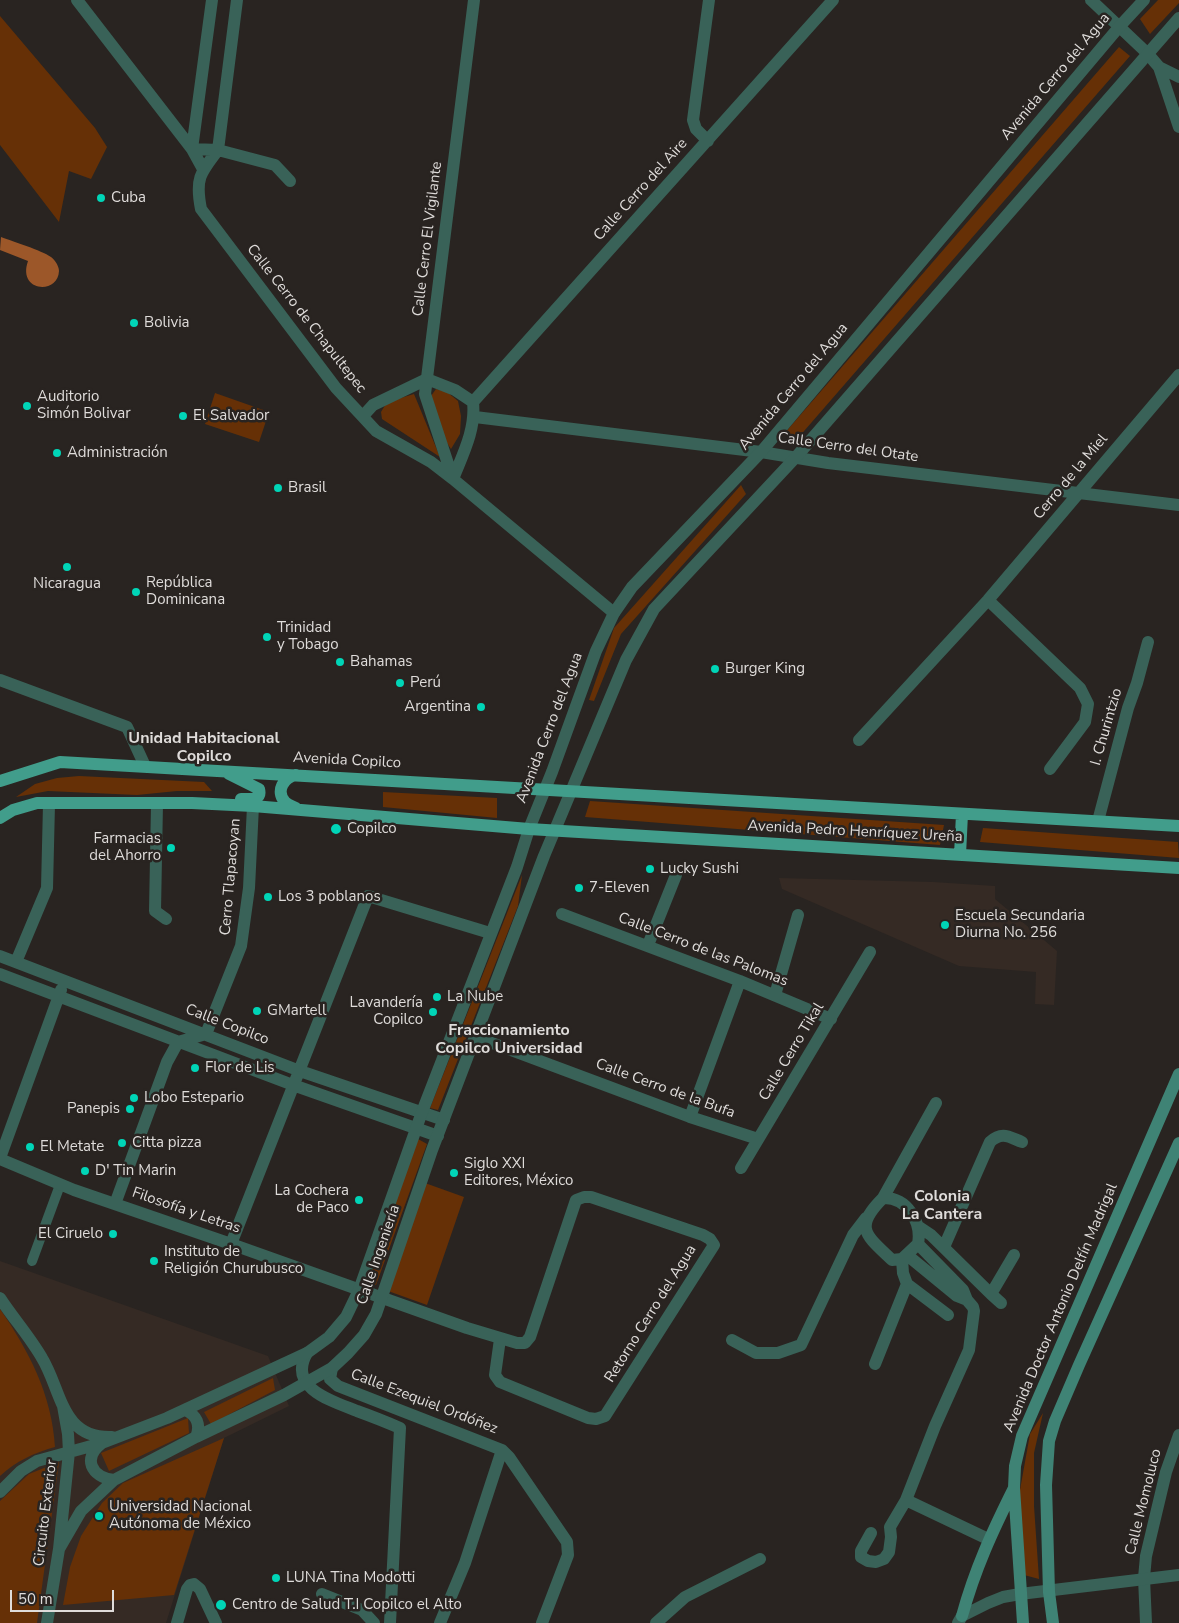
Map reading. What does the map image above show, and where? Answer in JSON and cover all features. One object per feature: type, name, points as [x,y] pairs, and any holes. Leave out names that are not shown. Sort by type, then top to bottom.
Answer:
[{"type":"main road","name":"Avenida Copilco","points":[[0,781],[60,762],[546,789]]},
{"type":"main road","points":[[192,803],[215,799],[255,799],[258,797],[260,792],[257,787],[224,771]]},
{"type":"main road","points":[[296,774],[286,778],[281,787],[281,793],[285,802],[299,809]]},
{"type":"main road","name":"Avenida Pedro Henríquez Ureña","points":[[546,789],[1179,826]]},
{"type":"main road","points":[[0,818],[13,810],[38,803],[192,803],[299,809],[529,829]]},
{"type":"main road","points":[[960,855],[962,814]]},
{"type":"main road","name":"Avenida Pedro Henríquez Ureña","points":[[529,829],[1179,868]]},
{"type":"main road","name":"Avenida Doctor Antonio Delfín Madrigal","points":[[1023,1623],[1014,1488],[1015,1466],[1022,1436],[1179,1074]]},
{"type":"main road","points":[[1053,1623],[1049,1592],[1046,1463],[1049,1441],[1055,1420],[1179,1143]]},
{"type":"main road","points":[[960,1619],[988,1539],[1014,1488]]},
{"type":"street","points":[[77,0],[192,149],[203,169],[218,150],[237,0]]},
{"type":"street","points":[[192,149],[212,0]]},
{"type":"street","name":"Calle Cerro El Vigilante","points":[[453,479],[425,394],[474,0]]},
{"type":"street","points":[[708,141],[696,129],[694,120],[709,0]]},
{"type":"street","name":"Calle Cerro del Aire","points":[[473,402],[833,0]]},
{"type":"street","points":[[1091,0],[1159,68],[1179,127]]},
{"type":"street","name":"Avenida Cerro del Agua","points":[[529,829],[546,789],[596,651],[614,613],[632,587],[761,452],[1119,27],[1144,0]]},
{"type":"street","points":[[555,830],[626,660],[654,609],[796,457],[1179,18]]},
{"type":"street","points":[[1159,68],[1179,77]]},
{"type":"street","points":[[192,149],[218,150],[275,165],[290,180]]},
{"type":"street","name":"Calle Cerro de Chapultepec","points":[[203,169],[198,185],[201,209],[336,388],[376,431],[431,462],[614,613]]},
{"type":"street","name":"Cerro de la Miel","points":[[859,740],[988,600],[1080,494],[1179,375]]},
{"type":"street","points":[[363,416],[372,405],[427,379],[455,390],[473,402],[475,416],[453,479]]},
{"type":"street","name":"Calle Cerro del Otate","points":[[475,416],[761,452],[828,463],[1179,505]]},
{"type":"street","points":[[988,600],[1080,688],[1088,704],[1085,722],[1050,769]]},
{"type":"street","name":"I. Churintzio","points":[[1098,821],[1128,708],[1148,642]]},
{"type":"street","points":[[0,680],[127,727],[145,766]]},
{"type":"street","points":[[16,962],[47,888],[49,804]]},
{"type":"street","points":[[156,804],[155,910],[166,919]]},
{"type":"street","name":"Cerro Tlapacoyan","points":[[206,1034],[241,946],[249,888],[253,806]]},
{"type":"street","name":"Calle Ingeniería","points":[[0,1492],[21,1471],[37,1461],[102,1443],[185,1410],[307,1353],[329,1337],[346,1317],[360,1290],[416,1128],[517,867],[529,829]]},
{"type":"street","name":"Calle Ingeniería","points":[[59,1549],[81,1511],[114,1480],[332,1368],[348,1354],[364,1335],[376,1314],[438,1136],[555,830]]},
{"type":"street","points":[[517,867],[526,866],[530,868],[537,877]]},
{"type":"street","points":[[648,945],[676,875]]},
{"type":"street","points":[[231,1244],[368,896],[490,933]]},
{"type":"street","name":"Calle Cerro de las Palomas","points":[[562,914],[740,980],[831,1019]]},
{"type":"street","points":[[775,994],[798,915]]},
{"type":"street","name":"Calle Cerro Tikal","points":[[741,1168],[870,952]]},
{"type":"street","name":"Calle Copilco","points":[[0,956],[300,1071],[444,1120]]},
{"type":"street","points":[[0,974],[293,1085],[438,1136]]},
{"type":"street","points":[[690,1116],[740,980]]},
{"type":"street","points":[[65,981],[0,1158],[60,1185],[115,1204]]},
{"type":"street","points":[[178,1042],[206,1034]]},
{"type":"street","name":"Calle Cerro de la Bufa","points":[[476,1037],[690,1116],[758,1139]]},
{"type":"street","name":"Filosofía y Letras","points":[[178,1042],[167,1062],[115,1204],[382,1298]]},
{"type":"street","points":[[732,1340],[756,1354],[778,1353],[802,1344],[853,1235],[883,1198],[936,1102]]},
{"type":"street","points":[[944,1247],[990,1142],[997,1137],[1005,1136],[1022,1142]]},
{"type":"street","points":[[893,1181],[900,1202]]},
{"type":"street","points":[[32,1261],[60,1185]]},
{"type":"street","name":"Retorno Cerro del Agua","points":[[382,1298],[500,1338],[517,1343],[525,1343],[530,1336],[576,1200],[584,1197],[591,1197],[703,1235],[710,1239],[714,1245],[605,1416],[596,1419],[588,1418],[500,1382],[495,1375],[500,1338]]},
{"type":"street","points":[[871,1533],[861,1551],[861,1557],[868,1561],[876,1562],[884,1559],[889,1552],[890,1527],[906,1500],[935,1426],[969,1350],[974,1311],[963,1290],[922,1236],[908,1208],[891,1198],[883,1198]]},
{"type":"street","points":[[866,1218],[865,1229],[873,1242],[957,1296],[967,1300]]},
{"type":"street","points":[[853,1235],[869,1236]]},
{"type":"street","points":[[922,1236],[944,1247],[1001,1303]]},
{"type":"street","points":[[900,1258],[922,1236]]},
{"type":"street","points":[[991,1294],[1014,1255]]},
{"type":"street","points":[[875,1364],[905,1278],[900,1258]]},
{"type":"street","points":[[905,1278],[948,1315]]},
{"type":"street","points":[[0,1298],[50,1371],[63,1406],[71,1420],[84,1431],[101,1437],[120,1436]]},
{"type":"street","points":[[307,1353],[303,1360],[302,1368],[306,1383],[318,1394],[400,1428],[390,1623]]},
{"type":"street","name":"Calle Ezequiel Ordóñez","points":[[332,1368],[330,1379],[338,1386],[502,1450],[509,1457],[566,1542],[568,1555],[542,1623]]},
{"type":"street","name":"Circuito Exterior","points":[[47,1623],[59,1549],[69,1452],[63,1406]]},
{"type":"street","points":[[185,1410],[197,1420],[196,1437]]},
{"type":"street","name":"Calle Momoluco","points":[[1146,1623],[1144,1578],[1146,1556],[1164,1480],[1179,1434]]},
{"type":"street","points":[[102,1443],[93,1452],[92,1467],[96,1474],[103,1479],[114,1480]]},
{"type":"street","points":[[440,1623],[465,1563],[502,1450]]},
{"type":"street","points":[[906,1500],[988,1539]]},
{"type":"street","points":[[656,1623],[684,1597],[760,1559]]},
{"type":"street","points":[[960,1619],[1003,1597],[1179,1575]]},
{"type":"street","points":[[177,1623],[187,1590],[190,1585],[194,1584],[200,1588],[216,1623]]},
{"type":"street","points":[[322,1594],[362,1610],[374,1623]]},
{"type":"shaded area","points":[[1158,0],[1179,0],[1179,3],[1150,34],[1140,19]]},
{"type":"shaded area","points":[[0,16],[95,128],[107,147],[91,179],[69,171],[59,222],[0,145]]},
{"type":"shaded area","points":[[1119,47],[1130,56],[798,438],[783,435]]},
{"type":"shaded area","points":[[1,237],[51,257],[58,267],[57,279],[46,287],[39,287],[33,284],[28,279],[26,271],[28,261],[0,250]]},
{"type":"shaded area","points":[[436,389],[447,392],[458,401],[461,416],[460,434],[451,449],[439,431],[431,396]]},
{"type":"shaded area","points":[[215,393],[269,412],[259,442],[205,424]]},
{"type":"shaded area","points":[[414,394],[440,457],[382,419],[381,412],[387,402]]},
{"type":"shaded area","points":[[741,485],[746,494],[621,634],[594,701],[589,700],[614,628]]},
{"type":"shaded area","points":[[79,776],[204,782],[212,791],[177,791],[137,795],[48,791],[16,797],[35,784],[57,778]]},
{"type":"shaded area","points":[[383,792],[497,798],[497,818],[383,807]]},
{"type":"shaded area","points":[[590,801],[944,825],[940,845],[585,817]]},
{"type":"shaded area","points":[[983,828],[1178,842],[1179,858],[980,842]]},
{"type":"shaded area","points":[[522,875],[518,906],[438,1110],[430,1108]]},
{"type":"shaded area","name":"Escuela Secundaria Diurna No. 256","points":[[779,878],[933,882],[995,886],[995,899],[1057,951],[1054,1005],[1035,1004],[1036,972],[959,966],[782,889]]},
{"type":"shaded area","points":[[418,1139],[427,1144],[376,1285],[367,1281]]},
{"type":"shaded area","points":[[425,1183],[464,1197],[427,1305],[388,1291]]},
{"type":"shaded area","name":"Universidad Nacional Autónoma de México","points":[[0,1261],[268,1356],[289,1406],[224,1438],[166,1623],[0,1623]]},
{"type":"shaded area","points":[[0,1309],[11,1325],[37,1374],[49,1409],[55,1447],[26,1458],[0,1476]]},
{"type":"shaded area","points":[[273,1378],[275,1390],[211,1424],[204,1412]]},
{"type":"shaded area","points":[[1043,1413],[1034,1453],[1034,1506],[1039,1579],[1024,1575],[1018,1501],[1030,1434]]},
{"type":"shaded area","points":[[188,1418],[189,1433],[109,1471],[101,1453]]},
{"type":"shaded area","points":[[224,1438],[174,1595],[63,1605],[70,1567],[81,1536],[102,1503],[123,1483]]},
{"type":"shaded area","points":[[59,1462],[37,1623],[0,1623],[0,1501],[29,1474]]},
{"type":"place","name":"Cuba","points":[[101,198]]},
{"type":"place","name":"Bolivia","points":[[134,323]]},
{"type":"place","name":"Auditorio Simón Bolivar","points":[[27,406]]},
{"type":"place","name":"El Salvador","points":[[183,416]]},
{"type":"place","name":"Administración","points":[[57,453]]},
{"type":"place","name":"Brasil","points":[[278,488]]},
{"type":"place","name":"Nicaragua","points":[[67,567]]},
{"type":"place","name":"República Dominicana","points":[[136,592]]},
{"type":"place","name":"Trinidad y Tobago","points":[[267,637]]},
{"type":"place","name":"Bahamas","points":[[340,662]]},
{"type":"place","name":"Burger King","points":[[715,669]]},
{"type":"place","name":"Perú","points":[[400,683]]},
{"type":"place","name":"Argentina","points":[[481,707]]},
{"type":"place","name":"Copilco","points":[[336,829]]},
{"type":"place","name":"Farmacias del Ahorro","points":[[171,848]]},
{"type":"place","name":"Lucky Sushi","points":[[650,869]]},
{"type":"place","name":"7-Eleven","points":[[579,888]]},
{"type":"place","name":"Los 3 poblanos","points":[[268,897]]},
{"type":"place","name":"Escuela Secundaria Diurna No. 256","points":[[945,925]]},
{"type":"place","name":"La Nube","points":[[437,997]]},
{"type":"place","name":"GMartell","points":[[257,1011]]},
{"type":"place","name":"Lavandería Copilco","points":[[433,1012]]},
{"type":"place","name":"Flor de Lis","points":[[195,1068]]},
{"type":"place","name":"Lobo Estepario","points":[[134,1098]]},
{"type":"place","name":"Panepis","points":[[130,1109]]},
{"type":"place","name":"Citta pizza","points":[[122,1143]]},
{"type":"place","name":"El Metate","points":[[30,1147]]},
{"type":"place","name":"D' Tin Marin","points":[[85,1171]]},
{"type":"place","name":"Siglo XXI Editores, México","points":[[454,1173]]},
{"type":"place","name":"La Cochera de Paco","points":[[359,1200]]},
{"type":"place","name":"El Ciruelo","points":[[113,1234]]},
{"type":"place","name":"Instituto de Religión Churubusco","points":[[154,1261]]},
{"type":"place","name":"Universidad Nacional Autónoma de México","points":[[99,1516]]},
{"type":"place","name":"LUNA Tina Modotti","points":[[276,1578]]},
{"type":"place","name":"Centro de Salud T.I Copilco el Alto","points":[[221,1605]]},
{"type":"district","name":"Unidad Habitacional Copilco","points":[[204,748]]},
{"type":"district","name":"Fraccionamiento Copilco Universidad","points":[[509,1040]]},
{"type":"district","name":"Colonia La Cantera","points":[[942,1206]]}]
